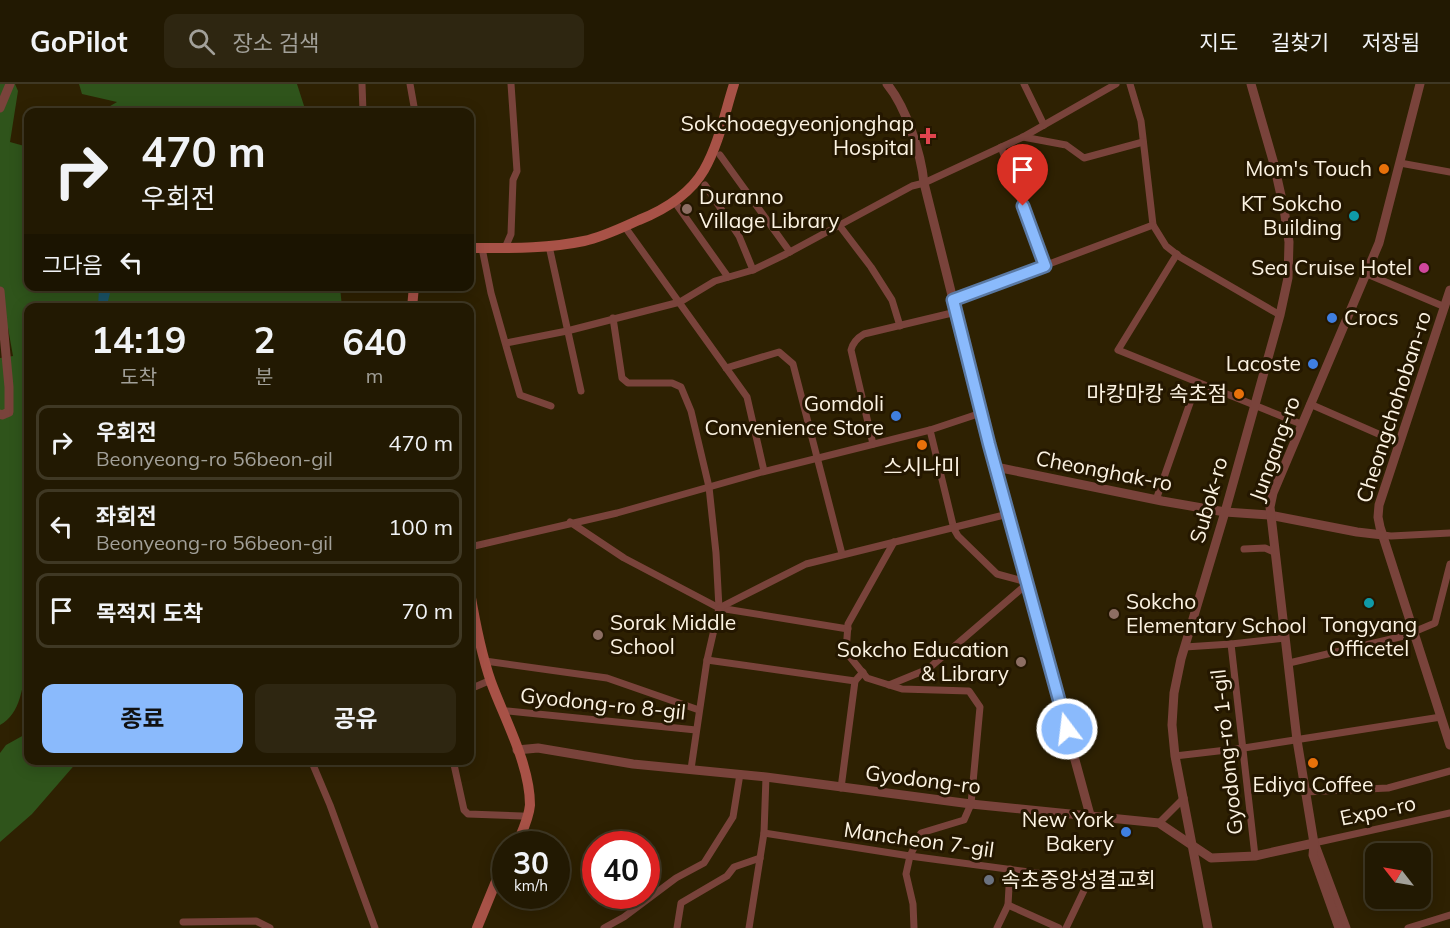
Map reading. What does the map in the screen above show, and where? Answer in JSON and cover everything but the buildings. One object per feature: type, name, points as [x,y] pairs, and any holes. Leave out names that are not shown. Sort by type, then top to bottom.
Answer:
[{"type":"main road","points":[[474,248],[549,246],[584,241],[652,215],[692,186],[703,172],[720,130],[734,84]]},
{"type":"main road","points":[[474,610],[491,680],[525,767],[530,804],[522,831]]},
{"type":"main road","points":[[516,831],[522,816],[524,790],[517,750]]},
{"type":"main road","points":[[477,928],[492,891]]},
{"type":"main road","points":[[483,928],[492,906]]},
{"type":"street","points":[[0,108],[10,84]]},
{"type":"street","points":[[363,84],[363,108]]},
{"type":"street","points":[[410,84],[414,108]]},
{"type":"street","points":[[505,248],[511,234],[513,180],[517,171],[511,84]]},
{"type":"street","points":[[887,84],[907,121],[922,169],[981,413],[1090,815]]},
{"type":"street","points":[[1024,84],[1044,125]]},
{"type":"street","points":[[506,343],[567,331],[680,302],[715,281],[753,270],[790,252],[912,186],[924,183],[1023,137],[1116,84]]},
{"type":"street","points":[[1130,84],[1141,121],[1153,225],[1166,246],[1280,315]]},
{"type":"street","name":"Subok-ro","points":[[1208,928],[1176,756],[1172,725],[1174,693],[1185,647],[1280,315],[1288,278],[1289,242],[1284,209],[1274,164],[1251,84]]},
{"type":"street","name":"Jungang-ro","points":[[1339,928],[1313,855],[1314,843],[1297,740],[1269,515],[1273,493],[1384,229],[1420,84]]},
{"type":"street","points":[[1023,137],[1066,145],[1084,158],[1143,142]]},
{"type":"street","points":[[1001,147],[1045,266]]},
{"type":"street","points":[[720,155],[790,252]]},
{"type":"street","points":[[1400,163],[1450,172]]},
{"type":"street","points":[[705,185],[739,237],[753,270]]},
{"type":"street","points":[[674,201],[728,277]]},
{"type":"street","points":[[839,225],[871,267],[892,300],[900,326]]},
{"type":"street","points":[[953,300],[1153,225]]},
{"type":"street","points":[[625,226],[747,397],[764,471]]},
{"type":"street","points":[[549,246],[582,391]]},
{"type":"street","points":[[482,248],[491,293],[520,395],[551,406]]},
{"type":"street","points":[[1177,254],[1118,350],[1301,424]]},
{"type":"street","points":[[1366,274],[1445,307]]},
{"type":"street","name":"Cheongchohoban-ro","points":[[1450,290],[1379,505],[1378,518],[1450,745]]},
{"type":"street","points":[[0,291],[9,396],[9,412],[0,414]]},
{"type":"street","points":[[873,444],[852,350],[853,344],[864,334],[956,312]]},
{"type":"street","points":[[613,318],[622,378],[628,383],[672,383],[681,387],[691,411],[709,487],[719,608],[707,660],[691,769]]},
{"type":"street","points":[[726,368],[779,352],[794,364],[842,554]]},
{"type":"street","points":[[1156,500],[1197,383]]},
{"type":"street","points":[[1310,404],[1399,442]]},
{"type":"street","points":[[474,546],[617,513],[764,471],[930,430],[981,413]]},
{"type":"street","points":[[930,430],[954,529],[958,536],[997,574],[1027,583]]},
{"type":"street","name":"Cheonghak-ro","points":[[996,467],[1225,512],[1269,515],[1357,532],[1383,534]]},
{"type":"street","points":[[719,608],[806,564],[1008,514]]},
{"type":"street","points":[[570,522],[624,558],[719,608],[848,629]]},
{"type":"street","name":"Cheongchohoban-ro","points":[[1383,534],[1391,536],[1450,533]]},
{"type":"street","points":[[894,542],[848,624],[846,652],[865,675],[889,685],[902,689],[969,691],[980,707],[972,804],[964,820],[921,833],[910,856],[906,874],[913,904],[914,928]]},
{"type":"street","points":[[1245,549],[1265,548],[1274,552]]},
{"type":"street","points":[[1288,663],[1414,632],[1435,623],[1450,564]]},
{"type":"street","points":[[889,685],[928,669],[1027,583]]},
{"type":"street","points":[[1185,647],[1285,638]]},
{"type":"street","name":"Gyodong-ro 1-gil","points":[[1231,644],[1255,856]]},
{"type":"street","points":[[707,660],[855,681],[865,675]]},
{"type":"street","points":[[485,661],[607,678],[699,710]]},
{"type":"street","points":[[474,687],[491,680]]},
{"type":"street","points":[[841,788],[855,681]]},
{"type":"street","name":"Gyodong-ro 8-gil","points":[[507,711],[696,730]]},
{"type":"street","points":[[1176,756],[1244,748],[1441,717]]},
{"type":"street","name":"Gyodong-ro","points":[[517,750],[538,748],[633,764],[741,774],[972,804],[1159,822],[1211,858],[1255,856],[1314,843]]},
{"type":"street","points":[[313,765],[375,928]]},
{"type":"street","points":[[454,765],[464,810],[468,814],[522,816]]},
{"type":"street","points":[[1305,792],[1388,788],[1450,771]]},
{"type":"street","points":[[604,928],[624,917],[676,878],[704,863],[733,817],[741,774]]},
{"type":"street","points":[[749,928],[764,833],[766,777]]},
{"type":"street","points":[[1159,822],[1184,798]]},
{"type":"street","name":"Expo-ro","points":[[1314,843],[1450,813]]},
{"type":"street","name":"Mancheon 7-gil","points":[[764,833],[910,856],[1089,880],[1066,928]]},
{"type":"street","name":"Jungang-ro","points":[[1314,843],[1346,928]]},
{"type":"street","points":[[677,928],[681,903],[727,876],[734,867],[760,858]]},
{"type":"street","points":[[997,928],[1008,905],[1010,869]]},
{"type":"street","points":[[1008,905],[1059,928]]},
{"type":"street","points":[[1408,928],[1450,915]]},
{"type":"street","points":[[183,922],[256,921],[270,928]]},
{"type":"green space","points":[[0,84],[15,84],[18,91],[10,142],[24,146],[24,291],[340,291],[342,303],[24,303],[24,677],[17,706],[7,720],[0,725],[0,358],[13,356],[8,328],[0,324]]},
{"type":"green space","points":[[79,84],[297,84],[305,108],[107,108],[117,102],[82,94]]},
{"type":"green space","points":[[24,735],[24,765],[75,765],[32,814],[0,842],[0,753],[6,745]]},
{"type":"water","points":[[99,291],[111,291],[108,301],[98,303]]},
{"type":"place","name":"Sokchoaegyeonjonghap Hospital","points":[[928,136]]},
{"type":"place","name":"Mom's Touch","points":[[1384,169]]},
{"type":"place","name":"Duranno Village Library","points":[[687,209]]},
{"type":"place","name":"KT Sokcho Building","points":[[1354,216]]},
{"type":"place","name":"Sea Cruise Hotel","points":[[1424,268]]},
{"type":"place","name":"Crocs","points":[[1332,318]]},
{"type":"place","name":"Lacoste","points":[[1313,364]]},
{"type":"place","name":"마캉마캉 속초점","points":[[1239,394]]},
{"type":"place","name":"Gomdoli Convenience Store","points":[[896,416]]},
{"type":"place","name":"스시나미","points":[[922,445]]},
{"type":"place","name":"Tongyang Officetel","points":[[1369,603]]},
{"type":"place","name":"Sokcho Elementary School","points":[[1114,614]]},
{"type":"place","name":"Sorak Middle School","points":[[598,635]]},
{"type":"place","name":"Sokcho Education & Library","points":[[1021,662]]},
{"type":"place","name":"Ediya Coffee","points":[[1313,763]]},
{"type":"place","name":"New York Bakery","points":[[1126,832]]},
{"type":"place","name":"속초중앙성결교회","points":[[989,880]]},
{"type":"route","points":[[1023,206],[1045,266],[953,300],[989,444],[1067,729]]}]
